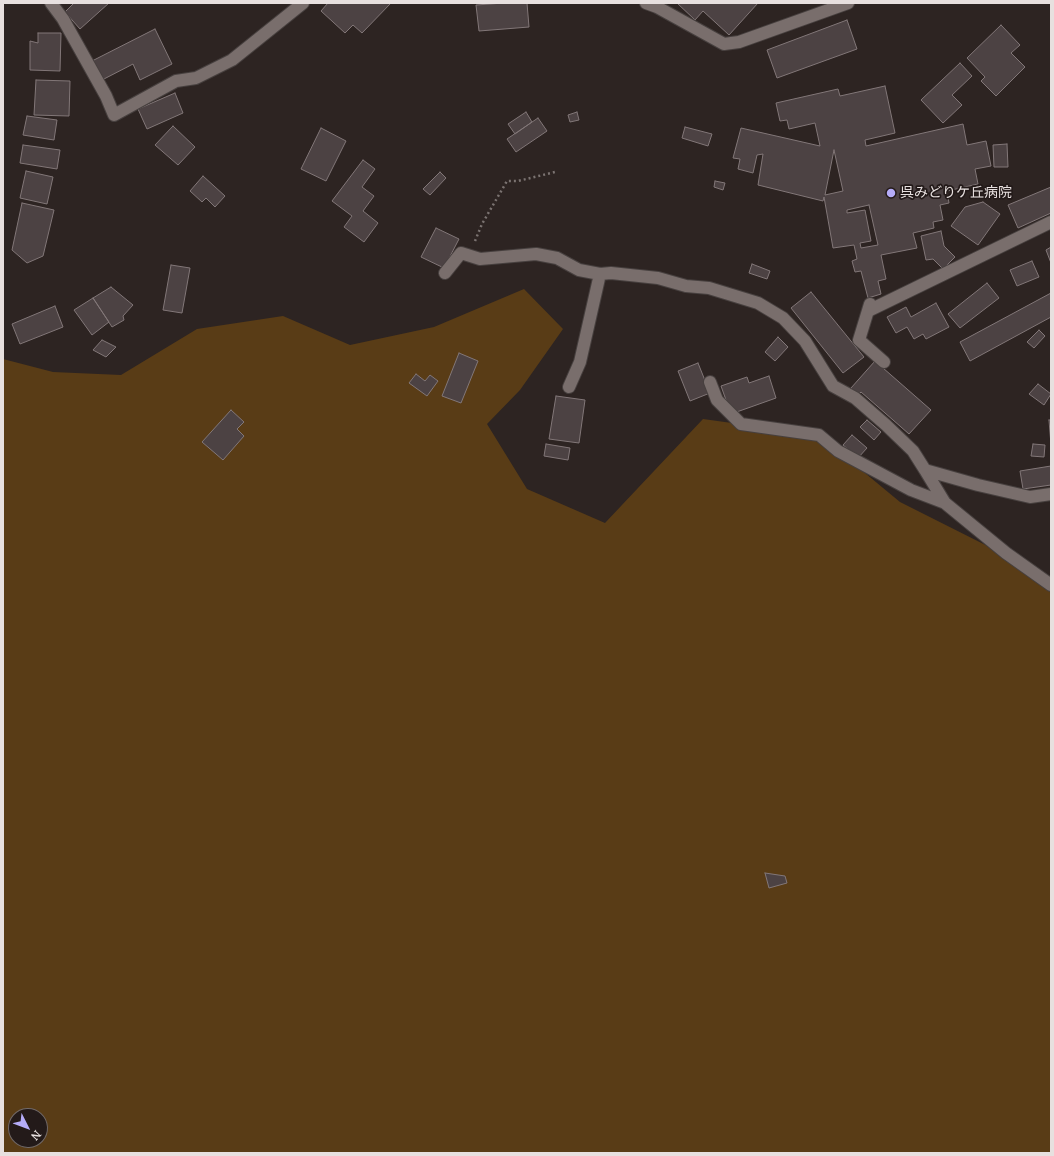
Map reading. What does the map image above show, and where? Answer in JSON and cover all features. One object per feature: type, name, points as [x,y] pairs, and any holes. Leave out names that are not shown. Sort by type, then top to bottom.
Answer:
[{"type":"street","points":[[51,3],[63,19],[106,96],[114,115],[176,81],[196,78],[232,60],[303,3]]},
{"type":"street","points":[[646,3],[657,7],[724,44],[739,42],[848,3]]},
{"type":"street","points":[[884,362],[859,340],[869,306],[1051,222]]},
{"type":"street","points":[[445,273],[461,253],[480,259],[536,254],[557,258],[579,270],[600,274],[610,273],[658,278],[686,286],[709,288],[758,303],[783,318],[805,341],[833,386],[855,398],[913,451],[946,503],[1006,553],[1051,585]]},
{"type":"street","points":[[569,387],[580,362],[600,274]]},
{"type":"street","points":[[710,382],[717,400],[741,424],[819,435],[838,451],[911,490],[946,503]]},
{"type":"street","points":[[925,470],[978,485],[1030,497],[1051,494]]},
{"type":"path","points":[[484,258],[473,247],[482,224],[507,181],[518,181],[555,172]]},
{"type":"shaded area","points":[[524,289],[563,329],[520,390],[487,424],[527,489],[605,523],[703,419],[819,435],[900,502],[1051,578],[1051,1153],[3,1153],[3,359],[53,372],[121,375],[197,329],[283,316],[350,345],[434,327]]},
{"type":"building","points":[[71,3],[109,3],[80,29],[65,12],[73,4]]},
{"type":"building","points":[[328,3],[391,3],[362,33],[353,25],[345,33],[321,11]]},
{"type":"building","points":[[527,3],[529,27],[479,31],[476,5]]},
{"type":"building","points":[[677,3],[758,3],[729,35],[703,11],[695,20]]},
{"type":"building","points":[[847,20],[857,49],[777,78],[767,50]]},
{"type":"building","points":[[1001,25],[1020,45],[1011,53],[1025,67],[996,96],[981,81],[985,77],[967,58]]},
{"type":"building","points":[[155,29],[172,64],[140,80],[133,64],[102,80],[92,61]]},
{"type":"building","points":[[38,33],[61,33],[60,71],[30,70],[30,41],[38,43]]},
{"type":"building","points":[[960,63],[972,76],[952,95],[962,105],[943,123],[921,100]]},
{"type":"building","points":[[36,80],[70,81],[69,116],[34,115]]},
{"type":"building","name":"呉みどりケ丘病院","points":[[885,86],[895,133],[865,140],[866,146],[963,124],[967,145],[986,141],[991,166],[975,169],[978,184],[947,191],[949,203],[940,205],[943,220],[933,222],[934,228],[913,233],[917,248],[881,255],[886,279],[878,281],[881,294],[868,298],[861,271],[855,272],[852,261],[857,259],[854,245],[833,248],[824,197],[823,201],[758,185],[763,154],[757,155],[753,173],[738,169],[740,159],[733,158],[741,128],[820,146],[815,123],[789,129],[787,120],[780,121],[776,103],[838,89],[840,96]],"holes":[[[834,150],[843,191],[825,195]],[[869,205],[878,245],[861,248],[860,243],[871,241],[865,210],[847,213],[847,210]]]},
{"type":"building","points":[[175,93],[183,113],[147,129],[138,109]]},
{"type":"building","points":[[526,112],[532,122],[515,134],[508,124]]},
{"type":"building","points":[[577,112],[579,120],[570,122],[568,115]]},
{"type":"building","points":[[27,116],[57,120],[54,140],[23,135]]},
{"type":"building","points":[[538,118],[547,131],[516,152],[507,139]]},
{"type":"building","points":[[173,126],[195,147],[178,165],[155,145]]},
{"type":"building","points":[[685,127],[712,134],[708,146],[682,138]]},
{"type":"building","points":[[321,128],[346,141],[326,181],[301,169]]},
{"type":"building","points":[[1007,144],[1008,167],[994,167],[993,145]]},
{"type":"building","points":[[23,145],[60,150],[57,169],[20,163]]},
{"type":"building","points":[[363,160],[375,169],[362,187],[374,196],[363,211],[378,223],[364,242],[344,227],[352,216],[332,201]]},
{"type":"building","points":[[26,171],[53,177],[47,204],[20,198]]},
{"type":"building","points":[[440,172],[446,178],[430,195],[423,189]]},
{"type":"building","points":[[203,176],[225,196],[215,207],[206,198],[202,202],[190,191]]},
{"type":"building","points":[[715,181],[725,183],[723,190],[714,187]]},
{"type":"building","points":[[1051,187],[1051,213],[1018,228],[1008,205]]},
{"type":"building","points":[[983,202],[1000,214],[978,245],[951,226],[965,207]]},
{"type":"building","points":[[22,203],[54,210],[43,256],[27,263],[12,250]]},
{"type":"building","points":[[436,228],[459,239],[444,268],[421,257]]},
{"type":"building","points":[[941,231],[944,246],[955,257],[943,269],[933,259],[926,260],[921,236]]},
{"type":"building","points":[[1051,247],[1051,263],[1046,250]]},
{"type":"building","points":[[1032,261],[1039,277],[1017,286],[1010,270]]},
{"type":"building","points":[[752,264],[770,271],[767,279],[749,273]]},
{"type":"building","points":[[171,265],[190,268],[182,313],[163,310]]},
{"type":"building","points":[[987,283],[999,298],[960,328],[948,314]]},
{"type":"building","points":[[111,287],[133,305],[123,316],[124,320],[112,327],[93,298]]},
{"type":"building","points":[[811,292],[864,357],[843,373],[791,308]]},
{"type":"building","points":[[1051,293],[1051,317],[970,361],[960,342]]},
{"type":"building","points":[[93,298],[109,322],[92,335],[74,310]]},
{"type":"building","points":[[936,303],[949,327],[926,339],[923,334],[914,339],[907,327],[896,333],[887,317],[906,307],[911,317]]},
{"type":"building","points":[[55,306],[63,327],[20,344],[12,324]]},
{"type":"building","points":[[1039,330],[1045,336],[1034,348],[1027,342]]},
{"type":"building","points":[[778,337],[788,347],[775,361],[765,352]]},
{"type":"building","points":[[102,340],[116,347],[106,357],[93,350]]},
{"type":"building","points":[[459,353],[478,361],[461,403],[442,396]]},
{"type":"building","points":[[875,361],[931,410],[909,434],[861,392],[858,395],[851,388]]},
{"type":"building","points":[[698,363],[710,393],[690,401],[678,371]]},
{"type":"building","points":[[416,374],[425,381],[430,375],[438,381],[427,396],[409,383]]},
{"type":"building","points":[[769,376],[776,398],[731,414],[721,386],[747,377],[749,383]]},
{"type":"building","points":[[1038,384],[1051,394],[1044,405],[1029,394]]},
{"type":"building","points":[[556,396],[585,400],[579,443],[549,439]]},
{"type":"building","points":[[231,410],[244,422],[237,429],[244,436],[223,460],[202,442]]},
{"type":"building","points":[[867,420],[881,432],[874,440],[860,427]]},
{"type":"building","points":[[1049,420],[1051,420],[1051,445]]},
{"type":"building","points":[[852,435],[867,448],[858,458],[843,445]]},
{"type":"building","points":[[546,444],[570,448],[568,460],[544,456]]},
{"type":"building","points":[[1033,444],[1045,445],[1044,457],[1031,456]]},
{"type":"building","points":[[1051,466],[1051,485],[1023,489],[1020,471]]},
{"type":"building","points":[[765,873],[785,876],[787,883],[769,888]]},
{"type":"place","name":"呉みどりケ丘病院","points":[[891,193]]}]
